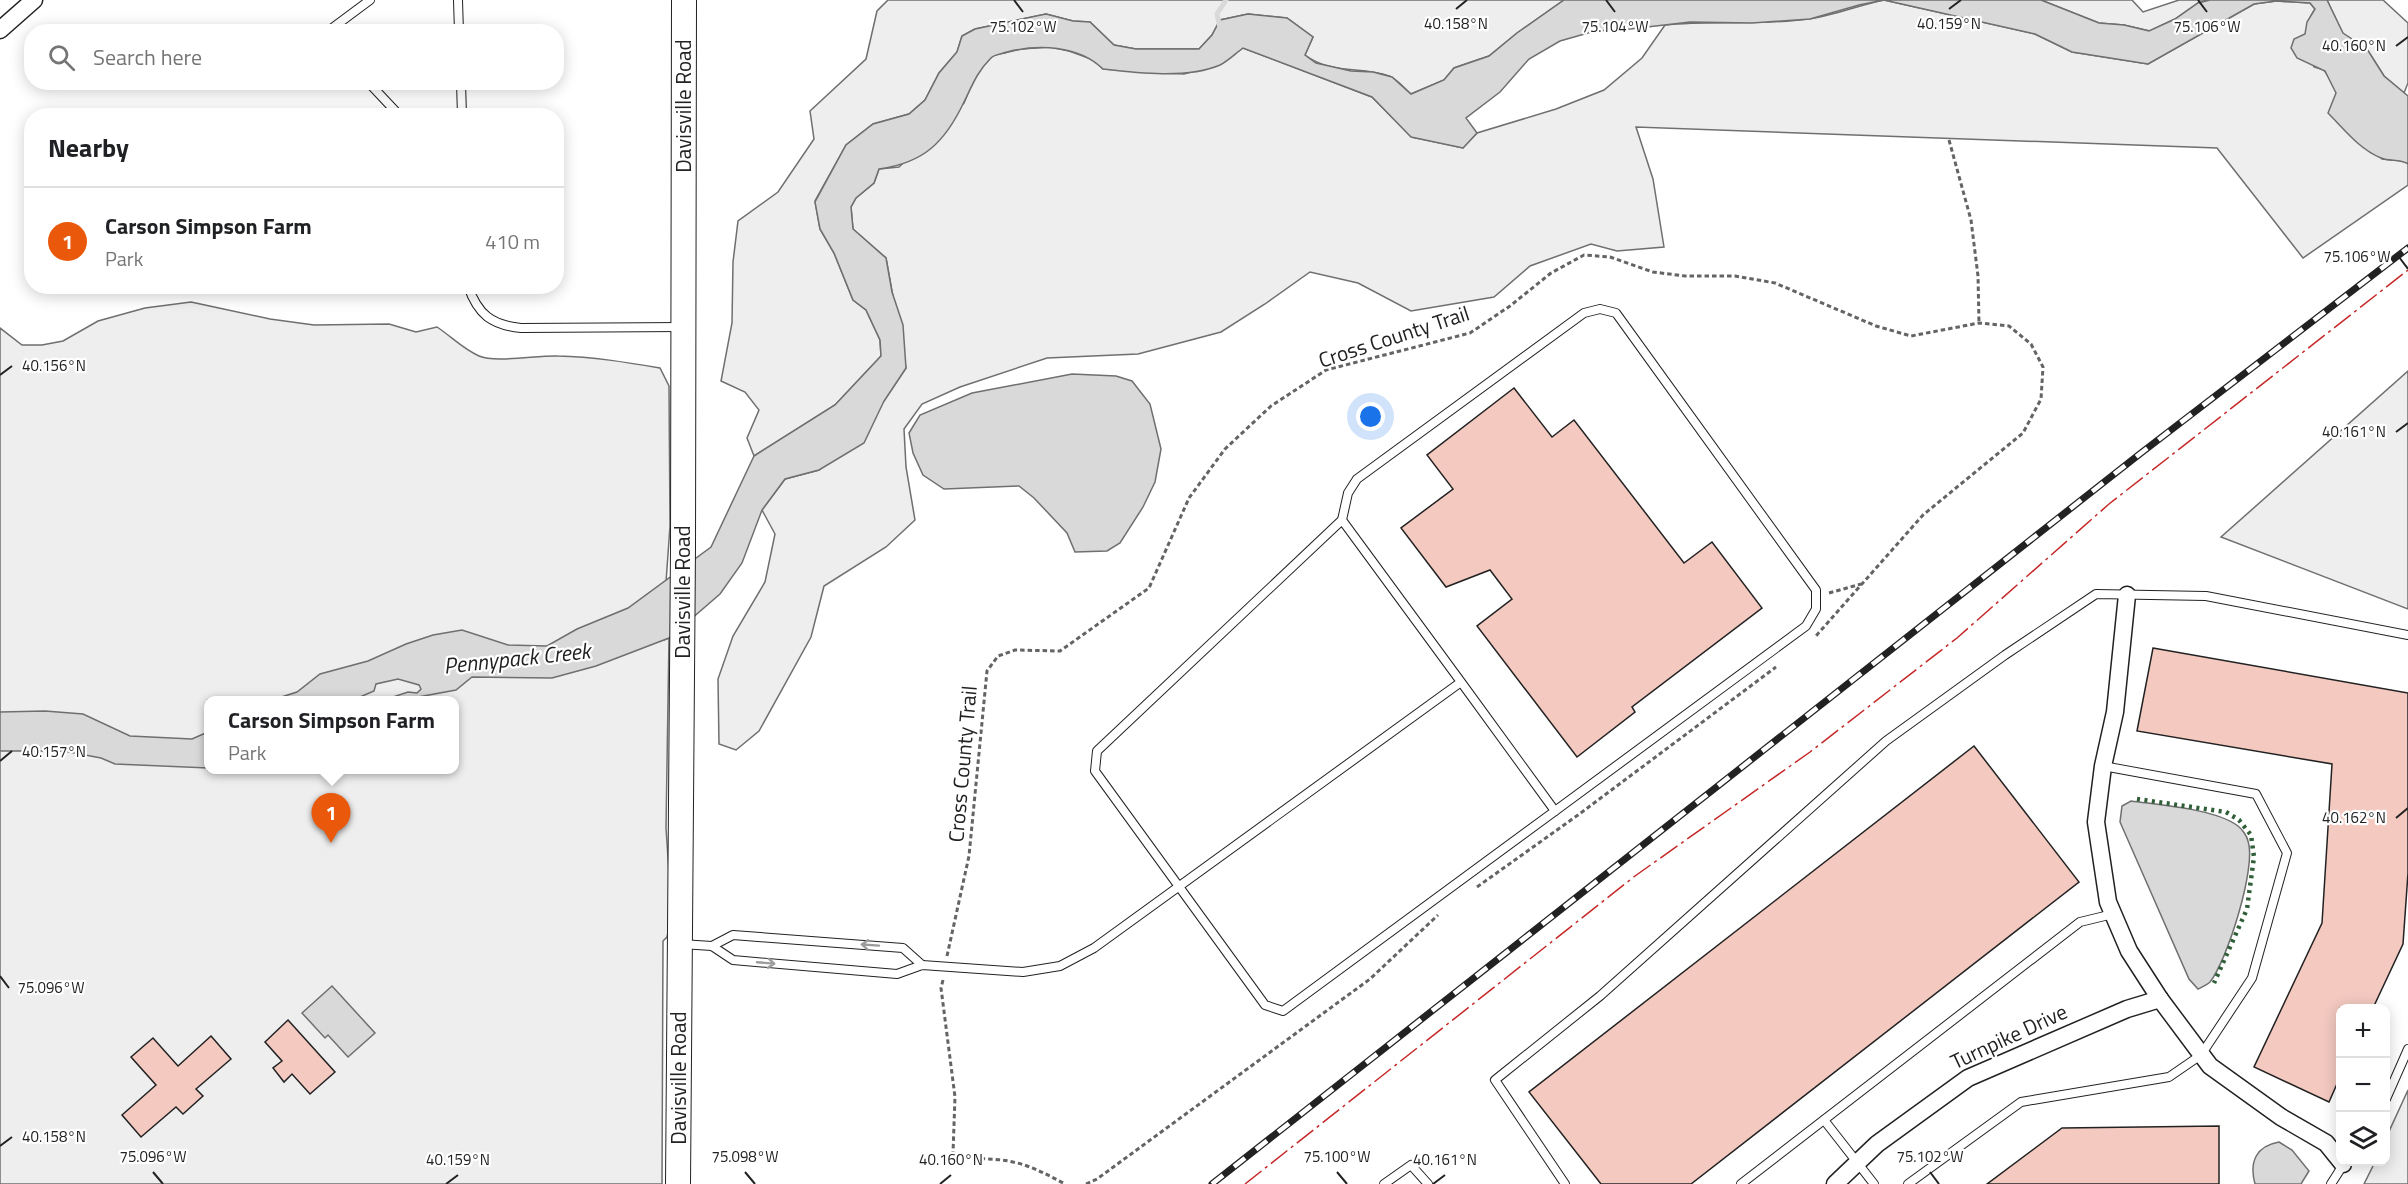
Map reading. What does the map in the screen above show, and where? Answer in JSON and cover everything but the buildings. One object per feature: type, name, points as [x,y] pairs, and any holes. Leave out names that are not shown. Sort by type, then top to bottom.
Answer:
[{"type":"street","points":[[0,30],[34,0]]},
{"type":"street","name":"Davisville Road","points":[[678,1184],[683,644],[684,0]]},
{"type":"street","points":[[2127,595],[2115,712],[2103,766],[2096,822],[2108,902],[2129,951],[2160,999],[2210,1066],[2281,1117],[2325,1143],[2336,1155]]},
{"type":"street","name":"Turnpike Drive","points":[[1835,1184],[1876,1144],[1968,1078],[2127,1008],[2160,999]]},
{"type":"lane","points":[[338,24],[370,0]]},
{"type":"lane","points":[[458,0],[459,24]]},
{"type":"lane","points":[[376,90],[392,108]]},
{"type":"lane","points":[[461,90],[462,108]]},
{"type":"lane","points":[[471,294],[481,311],[490,320],[504,326],[521,328],[683,327]]},
{"type":"lane","points":[[1600,309],[1616,314],[1816,590],[1816,596],[1816,609],[1806,626],[1283,1011],[1265,1005],[1095,771],[1097,751],[1342,520],[1348,493],[1357,479],[1584,313],[1600,309]]},
{"type":"lane","points":[[1342,520],[1556,811]]},
{"type":"lane","points":[[1565,1184],[1495,1080],[1600,996],[1886,741],[2096,594],[2206,596],[2408,635]]},
{"type":"lane","points":[[681,944],[712,946],[733,960],[897,974],[922,965],[1023,972],[1060,966],[1094,948],[1461,682]]},
{"type":"lane","points":[[1908,1184],[2021,1102],[2169,1077],[2202,1055],[2252,978],[2286,853],[2256,794],[2103,766]]},
{"type":"lane","points":[[1741,1184],[2080,922],[2113,914]]},
{"type":"lane","points":[[712,946],[733,935],[903,948],[922,965]]},
{"type":"lane","points":[[2390,1088],[2408,1049]]},
{"type":"lane","points":[[1824,1120],[1874,1184]]},
{"type":"lane","points":[[1384,1184],[1411,1166],[1428,1184]]},
{"type":"lane","points":[[2331,1184],[2342,1166]]},
{"type":"path","name":"Cross County Trail","points":[[948,951],[969,856],[987,671],[998,656],[1015,650],[1060,651],[1149,588],[1189,498],[1225,449],[1271,406],[1326,370],[1470,333],[1510,306],[1551,273],[1584,255],[1610,257],[1653,272],[1685,276],[1735,276],[1775,283],[1876,326],[1911,336],[1979,323],[1978,276],[1971,220],[1949,141]]},
{"type":"path","points":[[1816,596],[1863,583]]},
{"type":"path","points":[[941,988],[955,1097],[953,1153],[964,1158],[1012,1162],[1036,1169],[1065,1184]]},
{"type":"shaded area","points":[[888,0],[1564,0],[1489,56],[1454,68],[1444,80],[1411,94],[1398,81],[1389,76],[1336,68],[1305,55],[1313,37],[1287,18],[1248,14],[1220,20],[1212,35],[1199,49],[1136,49],[1114,45],[1090,22],[1073,21],[1046,14],[975,29],[962,36],[957,52],[939,73],[925,100],[909,114],[873,124],[846,145],[815,201],[820,229],[834,253],[853,300],[866,310],[880,340],[881,356],[835,405],[754,456],[747,438],[759,410],[745,392],[721,381],[732,323],[733,262],[738,221],[778,192],[814,139],[810,111],[866,59],[877,11]]},
{"type":"shaded area","points":[[1884,0],[2035,34],[2072,52],[2148,64],[2254,4],[2276,1],[2310,3],[2315,9],[2310,17],[2306,37],[2314,67],[2324,70],[2382,159],[2405,161],[2408,164],[2408,185],[2303,258],[2217,148],[1636,127],[1653,179],[1664,247],[1617,251],[1591,244],[1530,266],[1494,297],[1411,311],[1358,283],[1310,272],[1221,332],[1138,354],[1047,358],[960,387],[922,404],[904,429],[906,467],[915,520],[886,547],[824,586],[811,637],[759,731],[736,750],[719,744],[718,679],[733,636],[765,582],[775,534],[762,510],[785,479],[819,470],[884,401],[906,368],[886,258],[853,229],[851,207],[856,198],[874,183],[879,169],[899,167],[964,103],[975,76],[992,56],[1021,49],[1050,47],[1094,60],[1103,69],[1184,74],[1221,64],[1243,48],[1372,97],[1412,137],[1463,148],[1477,133],[1556,109],[1604,90],[1642,58],[1665,25],[1808,19]]},
{"type":"shaded area","points":[[2041,0],[2132,0],[2143,12],[2179,0],[2210,0],[2198,3],[2175,19],[2150,31],[2124,25],[2099,23]]},
{"type":"shaded area","points":[[2327,0],[2383,0],[2408,23],[2408,83],[2404,93],[2384,76],[2367,49],[2343,34]]},
{"type":"shaded area","points":[[191,302],[270,319],[314,325],[389,324],[416,332],[437,327],[468,350],[486,358],[571,357],[660,368],[669,386],[670,526],[666,582],[663,584],[664,640],[669,638],[666,828],[672,916],[667,937],[663,941],[662,1184],[0,1184],[0,328],[22,345],[42,345],[63,341],[98,321],[145,308]]},
{"type":"shaded area","points":[[2408,371],[2408,609],[2221,537]]},
{"type":"shaded area","points":[[2408,1090],[2408,1184],[2364,1184],[2373,1166],[2390,1166],[2390,1129]]},
{"type":"water","name":"Pennypack Creek","points":[[1564,0],[1884,0],[1810,19],[1752,23],[1690,22],[1595,31],[1560,41],[1529,59],[1500,92],[1466,118],[1477,133],[1463,148],[1411,137],[1372,97],[1243,48],[1220,65],[1193,72],[1178,73],[1103,69],[1082,55],[1057,48],[1019,49],[996,55],[978,74],[957,116],[941,139],[921,156],[909,162],[879,169],[874,183],[856,198],[851,207],[853,229],[886,258],[892,292],[903,325],[906,368],[884,401],[864,443],[819,470],[785,479],[762,510],[742,563],[720,594],[669,638],[596,666],[552,678],[472,677],[456,690],[424,696],[396,696],[408,692],[417,693],[421,689],[419,685],[398,679],[376,684],[374,691],[362,696],[284,696],[297,692],[320,674],[368,661],[433,635],[462,630],[508,645],[547,646],[577,629],[628,608],[711,547],[754,456],[835,405],[881,356],[880,340],[866,310],[853,300],[834,253],[820,229],[815,202],[846,145],[873,124],[909,114],[925,100],[939,73],[957,52],[962,36],[975,29],[1046,14],[1073,21],[1090,22],[1114,45],[1136,49],[1199,49],[1212,35],[1220,20],[1248,14],[1287,18],[1313,37],[1305,55],[1316,63],[1392,77],[1411,94],[1444,80],[1454,68],[1489,56]]},
{"type":"water","points":[[1884,0],[2041,0],[2099,23],[2124,25],[2149,31],[2175,19],[2198,3],[2210,0],[2327,0],[2343,33],[2367,49],[2384,76],[2408,96],[2408,164],[2373,154],[2352,138],[2328,113],[2336,93],[2325,71],[2297,58],[2291,48],[2294,39],[2305,34],[2307,22],[2315,9],[2310,3],[2276,1],[2254,4],[2148,64],[2072,52],[2035,34]]},
{"type":"water","points":[[1072,374],[1116,376],[1132,381],[1150,404],[1161,449],[1155,482],[1143,507],[1120,543],[1107,551],[1075,552],[1067,533],[1034,498],[1019,486],[944,489],[923,475],[913,453],[909,433],[920,415],[972,393]]},
{"type":"water","points":[[45,711],[83,714],[130,736],[192,739],[204,734],[204,768],[115,764],[101,758],[64,751],[0,751],[0,712]]},
{"type":"water","points":[[2131,801],[2216,815],[2238,826],[2247,839],[2250,853],[2248,871],[2232,935],[2217,971],[2210,982],[2198,989],[2189,979],[2120,822],[2122,806]]},
{"type":"water","points":[[332,986],[375,1033],[348,1057],[328,1035],[325,1038],[302,1013]]},
{"type":"water","points":[[2279,1142],[2292,1150],[2309,1171],[2301,1184],[2255,1184],[2253,1169],[2256,1156],[2265,1147]]},
{"type":"waterway","points":[[1220,28],[1217,14],[1226,0]]},
{"type":"railway","points":[[1212,1184],[2141,453],[2408,248]]},
{"type":"hedge","points":[[2137,799],[2226,812],[2239,820],[2251,835],[2254,857],[2247,909],[2214,983]]},
{"type":"power","points":[[1245,1184],[1635,876],[1810,752],[1957,638],[2109,504],[2408,270]]},
{"type":"place","name":"Carson Simpson Farm","points":[[331,843]]}]
